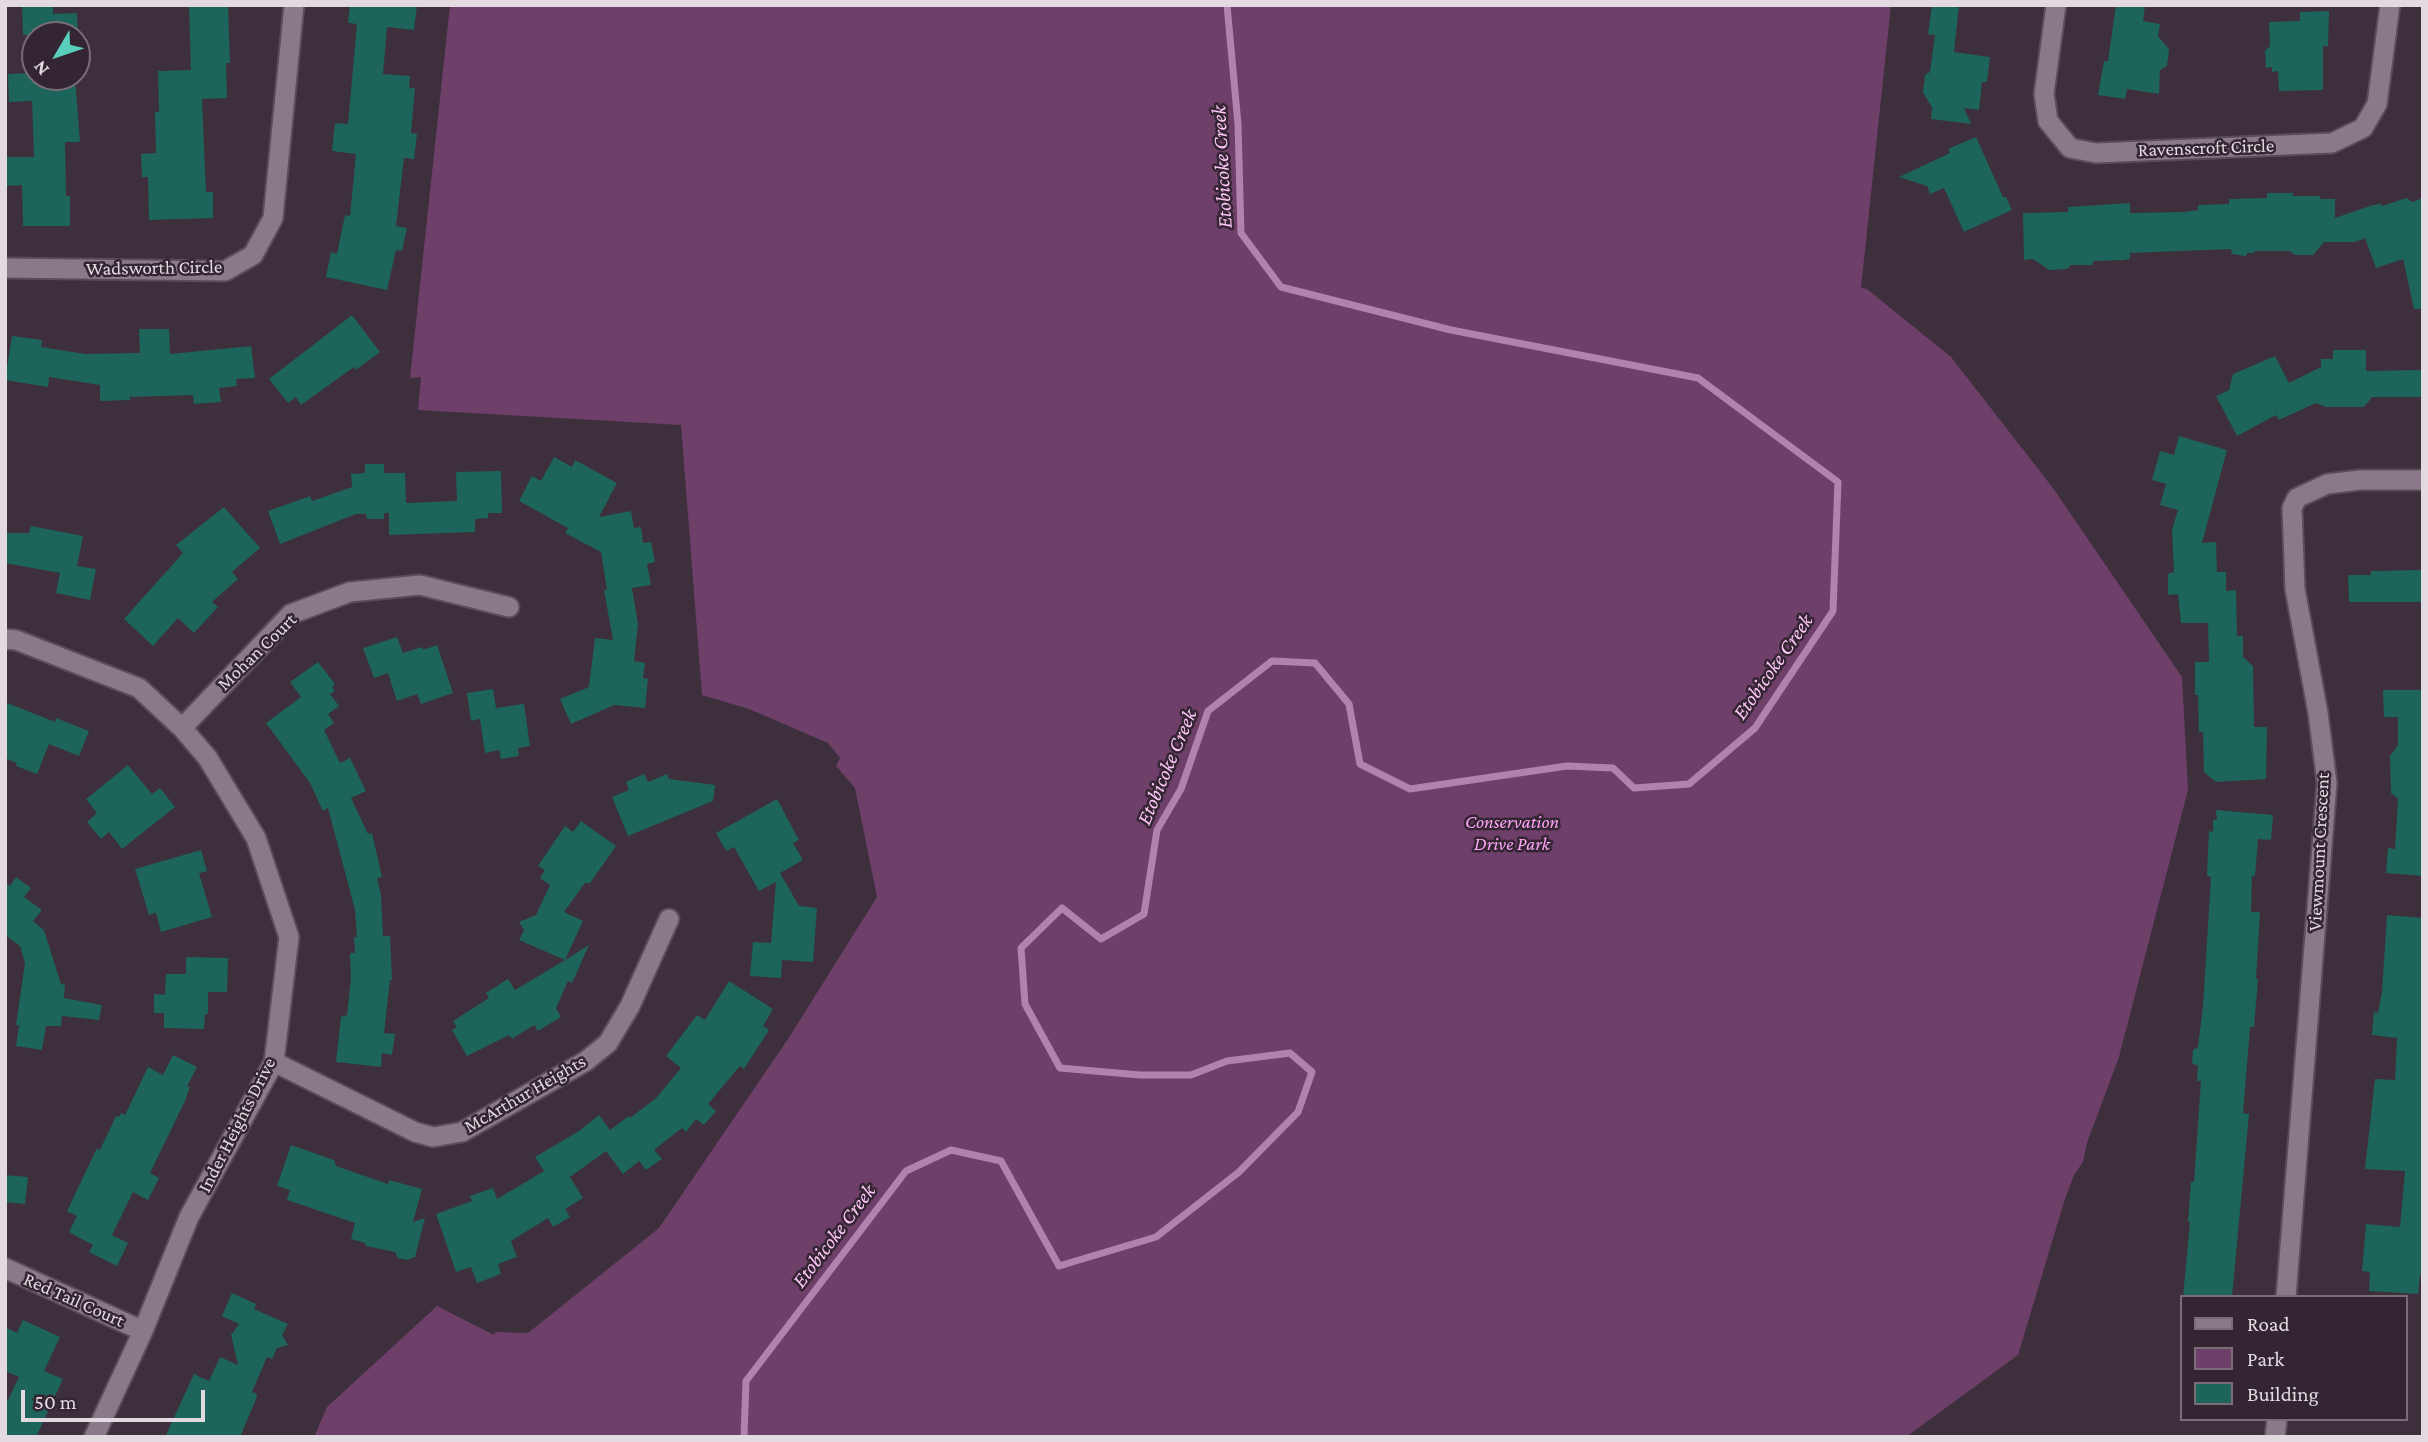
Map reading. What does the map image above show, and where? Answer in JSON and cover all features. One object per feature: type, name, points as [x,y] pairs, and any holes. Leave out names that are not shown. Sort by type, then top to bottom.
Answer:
[{"type":"street","name":"Wadsworth Circle","points":[[5,268],[225,271],[253,255],[273,218],[294,5]]},
{"type":"street","name":"Ravenscroft Circle","points":[[2056,5],[2044,94],[2048,121],[2070,148],[2096,153],[2332,143],[2363,128],[2377,104],[2390,5]]},
{"type":"street","name":"Viewmount Crescent","points":[[2286,1295],[2327,783],[2318,713],[2295,589],[2292,508],[2297,498],[2327,484],[2360,480],[2423,480]]},
{"type":"street","name":"Mohan Court","points":[[181,728],[291,614],[350,593],[420,585],[509,607]]},
{"type":"street","name":"Inder Heights Drive","points":[[5,639],[16,640],[139,688],[181,728],[207,757],[256,838],[289,937],[274,1062],[189,1217],[143,1331],[94,1437]]},
{"type":"street","name":"McArthur Heights","points":[[274,1062],[415,1132],[433,1137],[461,1132],[586,1061],[608,1042],[630,1006],[669,919]]},
{"type":"street","name":"Red Tail Court","points":[[5,1268],[143,1331]]},
{"type":"green space","name":"Conservation Drive Park","points":[[450,5],[1891,5],[1861,288],[1867,289],[1951,357],[2053,488],[2182,677],[2188,790],[2119,1057],[2087,1143],[2083,1162],[2074,1175],[2064,1202],[2018,1355],[1906,1437],[314,1437],[327,1407],[437,1306],[494,1335],[496,1332],[528,1333],[659,1228],[788,1039],[877,897],[855,788],[836,766],[840,758],[828,743],[749,709],[702,695],[681,425],[418,410],[421,377],[410,378]]},
{"type":"building","points":[[22,5],[53,5],[53,14],[77,13],[77,21],[23,21]]},
{"type":"building","points":[[189,5],[228,5],[230,63],[226,63],[227,98],[202,99],[206,192],[213,192],[213,218],[149,220],[148,177],[142,177],[141,154],[156,153],[158,71],[191,70]]},
{"type":"building","points":[[350,5],[417,5],[414,30],[387,27],[383,74],[410,76],[409,88],[415,88],[411,133],[417,134],[414,159],[404,158],[396,226],[407,228],[402,251],[396,250],[387,290],[326,277],[331,252],[337,254],[345,215],[350,216],[356,154],[332,151],[335,123],[348,124],[357,24],[348,23]]},
{"type":"building","points":[[1932,5],[1959,5],[1954,52],[1990,57],[1987,82],[1982,82],[1979,110],[1964,108],[1971,124],[1931,119],[1932,107],[1923,93],[1925,75],[1930,72],[1935,35],[1928,34]]},
{"type":"building","points":[[2116,5],[2145,5],[2143,21],[2160,24],[2158,36],[2169,49],[2167,66],[2160,70],[2159,94],[2127,89],[2125,99],[2098,95],[2104,61],[2108,61]]},
{"type":"building","points":[[2329,11],[2328,46],[2323,46],[2323,90],[2279,91],[2278,71],[2272,72],[2272,67],[2266,68],[2265,51],[2270,46],[2269,22],[2300,21],[2300,12]]},
{"type":"building","points":[[8,74],[21,74],[21,91],[76,91],[80,142],[65,142],[66,196],[70,196],[70,226],[23,226],[22,185],[5,186],[5,157],[34,157],[32,101],[9,102]]},
{"type":"building","points":[[1976,137],[2003,197],[2006,197],[2012,210],[1964,232],[1944,188],[1930,194],[1927,186],[1899,177],[1950,153],[1948,149]]},
{"type":"building","points":[[2267,193],[2293,193],[2293,196],[2335,199],[2335,218],[2373,205],[2382,206],[2407,198],[2412,202],[2423,198],[2423,309],[2414,309],[2403,259],[2376,268],[2365,238],[2355,242],[2324,242],[2313,255],[2295,255],[2290,251],[2254,251],[2255,253],[2247,253],[2246,256],[2232,254],[2231,249],[2130,253],[2130,259],[2093,261],[2093,265],[2071,265],[2067,269],[2049,270],[2033,259],[2024,260],[2023,213],[2068,212],[2068,207],[2130,203],[2130,213],[2184,212],[2198,210],[2198,205],[2229,204],[2229,199],[2267,198]]},
{"type":"building","points":[[352,315],[380,352],[301,405],[296,397],[288,403],[269,379]]},
{"type":"building","points":[[139,329],[169,329],[170,354],[251,346],[255,378],[236,379],[237,386],[219,388],[221,402],[194,404],[193,395],[100,401],[100,385],[49,377],[48,387],[5,380],[12,336],[42,340],[41,347],[85,354],[140,353]]},
{"type":"building","points":[[2333,350],[2366,350],[2366,371],[2423,370],[2423,397],[2372,397],[2364,407],[2326,407],[2316,403],[2279,420],[2276,415],[2237,436],[2216,396],[2229,390],[2233,374],[2275,356],[2289,383],[2321,367],[2321,359],[2333,359]]},
{"type":"building","points":[[2179,436],[2227,450],[2202,543],[2216,542],[2217,572],[2226,572],[2226,591],[2236,590],[2237,636],[2243,636],[2243,657],[2253,666],[2254,727],[2267,727],[2266,779],[2216,782],[2204,772],[2203,732],[2199,732],[2198,695],[2195,695],[2195,662],[2209,662],[2208,623],[2181,623],[2178,594],[2168,595],[2168,574],[2174,572],[2172,530],[2178,510],[2160,505],[2166,484],[2152,480],[2160,451],[2174,455]]},
{"type":"building","points":[[554,457],[572,467],[575,460],[617,483],[599,517],[631,511],[634,528],[641,527],[643,543],[651,542],[655,562],[647,564],[651,585],[632,588],[638,624],[634,661],[645,663],[643,678],[648,679],[645,708],[614,705],[571,724],[560,699],[589,687],[595,638],[613,640],[604,590],[607,590],[601,552],[565,533],[568,528],[519,501],[532,476],[541,481]]},
{"type":"building","points":[[365,464],[384,464],[384,473],[405,473],[406,503],[457,501],[456,472],[501,471],[502,513],[488,513],[488,518],[475,519],[475,532],[389,535],[389,513],[384,513],[384,519],[367,519],[366,514],[356,514],[280,544],[268,511],[310,496],[312,501],[352,487],[351,474],[365,473]]},
{"type":"building","points":[[224,507],[260,548],[232,572],[238,579],[212,602],[218,607],[194,633],[178,618],[153,646],[124,619],[183,553],[176,545]]},
{"type":"building","points":[[31,526],[83,536],[77,566],[96,569],[90,600],[56,593],[60,573],[5,563],[5,533],[29,533]]},
{"type":"building","points":[[2423,570],[2423,602],[2349,602],[2348,575],[2371,575],[2371,571]]},
{"type":"building","points":[[397,637],[403,653],[437,645],[453,693],[421,704],[417,694],[397,701],[388,673],[374,678],[363,648]]},
{"type":"building","points":[[318,662],[335,684],[332,687],[335,691],[330,694],[339,706],[328,714],[334,723],[324,730],[340,763],[350,758],[366,791],[351,798],[368,834],[372,833],[382,877],[377,878],[381,895],[383,936],[390,936],[392,980],[384,1033],[395,1034],[392,1055],[382,1053],[381,1067],[336,1062],[341,1017],[347,1015],[351,978],[350,953],[355,953],[354,937],[357,937],[355,910],[328,808],[323,811],[310,783],[266,723],[301,697],[290,682]]},
{"type":"building","points":[[493,689],[496,708],[524,704],[530,746],[518,748],[519,756],[501,759],[499,750],[485,753],[480,719],[471,721],[467,693]]},
{"type":"building","points":[[2383,690],[2423,690],[2423,876],[2386,873],[2388,848],[2395,849],[2398,799],[2391,793],[2390,756],[2398,745],[2398,717],[2384,717]]},
{"type":"building","points":[[5,702],[55,722],[56,718],[89,731],[79,756],[49,744],[37,774],[16,766],[17,763],[5,758]]},
{"type":"building","points":[[128,765],[152,794],[160,788],[175,807],[122,849],[109,832],[101,839],[87,822],[97,813],[86,799]]},
{"type":"building","points":[[644,774],[648,782],[667,774],[669,779],[715,785],[713,801],[628,836],[612,797],[629,790],[626,782]]},
{"type":"building","points":[[777,799],[799,840],[793,843],[803,860],[780,873],[799,906],[817,908],[813,962],[782,960],[781,978],[750,976],[753,942],[771,943],[776,882],[759,891],[734,847],[726,851],[716,833]]},
{"type":"building","points":[[2216,810],[2273,815],[2271,840],[2258,839],[2255,876],[2252,875],[2251,912],[2260,912],[2258,979],[2254,1027],[2250,1027],[2243,1113],[2249,1114],[2232,1295],[2183,1295],[2201,1081],[2197,1081],[2198,1066],[2192,1063],[2193,1050],[2198,1047],[2203,1006],[2211,877],[2207,876],[2209,831],[2213,832],[2213,820],[2217,820]]},
{"type":"building","points":[[581,821],[616,846],[590,883],[585,883],[564,912],[583,921],[565,960],[519,940],[524,930],[519,922],[536,915],[550,885],[540,878],[545,870],[538,866],[565,826],[573,832]]},
{"type":"building","points":[[201,850],[207,871],[199,873],[212,917],[161,932],[156,913],[149,915],[135,869]]},
{"type":"building","points":[[16,877],[31,888],[24,897],[42,910],[33,921],[44,930],[61,984],[65,985],[64,998],[102,1005],[99,1020],[62,1016],[61,1026],[46,1026],[42,1050],[16,1046],[19,1025],[16,1025],[25,963],[20,946],[5,935],[5,882],[10,886]]},
{"type":"building","points":[[2387,915],[2423,918],[2423,1275],[2420,1275],[2418,1294],[2369,1291],[2370,1272],[2362,1271],[2366,1224],[2400,1227],[2405,1171],[2365,1169],[2375,1079],[2395,1080],[2397,1038],[2372,1035],[2374,1012],[2378,1013],[2382,992]]},
{"type":"building","points":[[589,945],[572,983],[568,981],[556,1008],[561,1017],[538,1031],[534,1025],[512,1039],[509,1035],[467,1056],[452,1030],[457,1027],[453,1021],[489,998],[486,993],[508,979],[515,990]]},
{"type":"building","points":[[186,957],[228,958],[227,992],[208,992],[208,1014],[205,1014],[204,1029],[164,1028],[164,1013],[154,1013],[154,994],[165,995],[166,974],[186,974]]},
{"type":"building","points":[[729,981],[773,1009],[763,1026],[769,1030],[744,1069],[740,1066],[708,1104],[716,1111],[704,1125],[696,1119],[686,1132],[682,1128],[654,1150],[662,1159],[646,1170],[639,1161],[623,1174],[606,1151],[570,1177],[583,1198],[565,1209],[570,1217],[553,1227],[548,1218],[511,1241],[517,1257],[498,1264],[501,1274],[477,1283],[471,1267],[456,1272],[436,1214],[472,1201],[470,1196],[493,1188],[497,1199],[544,1171],[535,1157],[579,1131],[599,1115],[610,1130],[656,1098],[681,1068],[666,1056],[697,1015],[705,1020]]},
{"type":"building","points":[[173,1055],[197,1067],[187,1086],[190,1087],[185,1101],[150,1173],[159,1178],[148,1200],[133,1192],[112,1235],[128,1243],[117,1266],[89,1252],[93,1245],[69,1232],[77,1216],[67,1211],[97,1148],[100,1150],[116,1116],[119,1117],[121,1113],[125,1115],[148,1067],[163,1075]]},
{"type":"building","points":[[291,1145],[334,1160],[336,1166],[388,1184],[389,1180],[422,1189],[413,1222],[425,1218],[415,1257],[407,1260],[398,1258],[395,1252],[366,1246],[365,1243],[351,1239],[355,1223],[287,1200],[290,1190],[277,1186]]},
{"type":"building","points":[[5,1175],[28,1177],[25,1204],[5,1202]]},
{"type":"building","points":[[232,1293],[256,1304],[254,1309],[288,1324],[282,1335],[288,1345],[277,1348],[272,1359],[267,1357],[252,1392],[256,1393],[257,1397],[240,1437],[165,1437],[194,1374],[209,1381],[220,1357],[238,1365],[231,1335],[239,1324],[222,1316]]},
{"type":"building","points":[[23,1320],[60,1337],[44,1371],[63,1379],[36,1437],[5,1437],[5,1406],[19,1377],[5,1371],[5,1327],[17,1333]]},
{"type":"waterway","name":"Etobicoke Creek","points":[[744,1437],[746,1381],[906,1171],[951,1150],[1001,1161],[1059,1266],[1156,1237],[1239,1172],[1298,1112],[1312,1072],[1290,1053],[1227,1061],[1191,1075],[1140,1075],[1060,1068],[1025,1004],[1021,948],[1062,908],[1101,939],[1144,914],[1157,830],[1181,789],[1208,711],[1272,661],[1315,663],[1349,704],[1360,764],[1410,789],[1567,766],[1613,768],[1634,788],[1689,784],[1755,728],[1833,611],[1838,482],[1698,378],[1451,330],[1281,287],[1241,233],[1238,124],[1227,5]]}]
